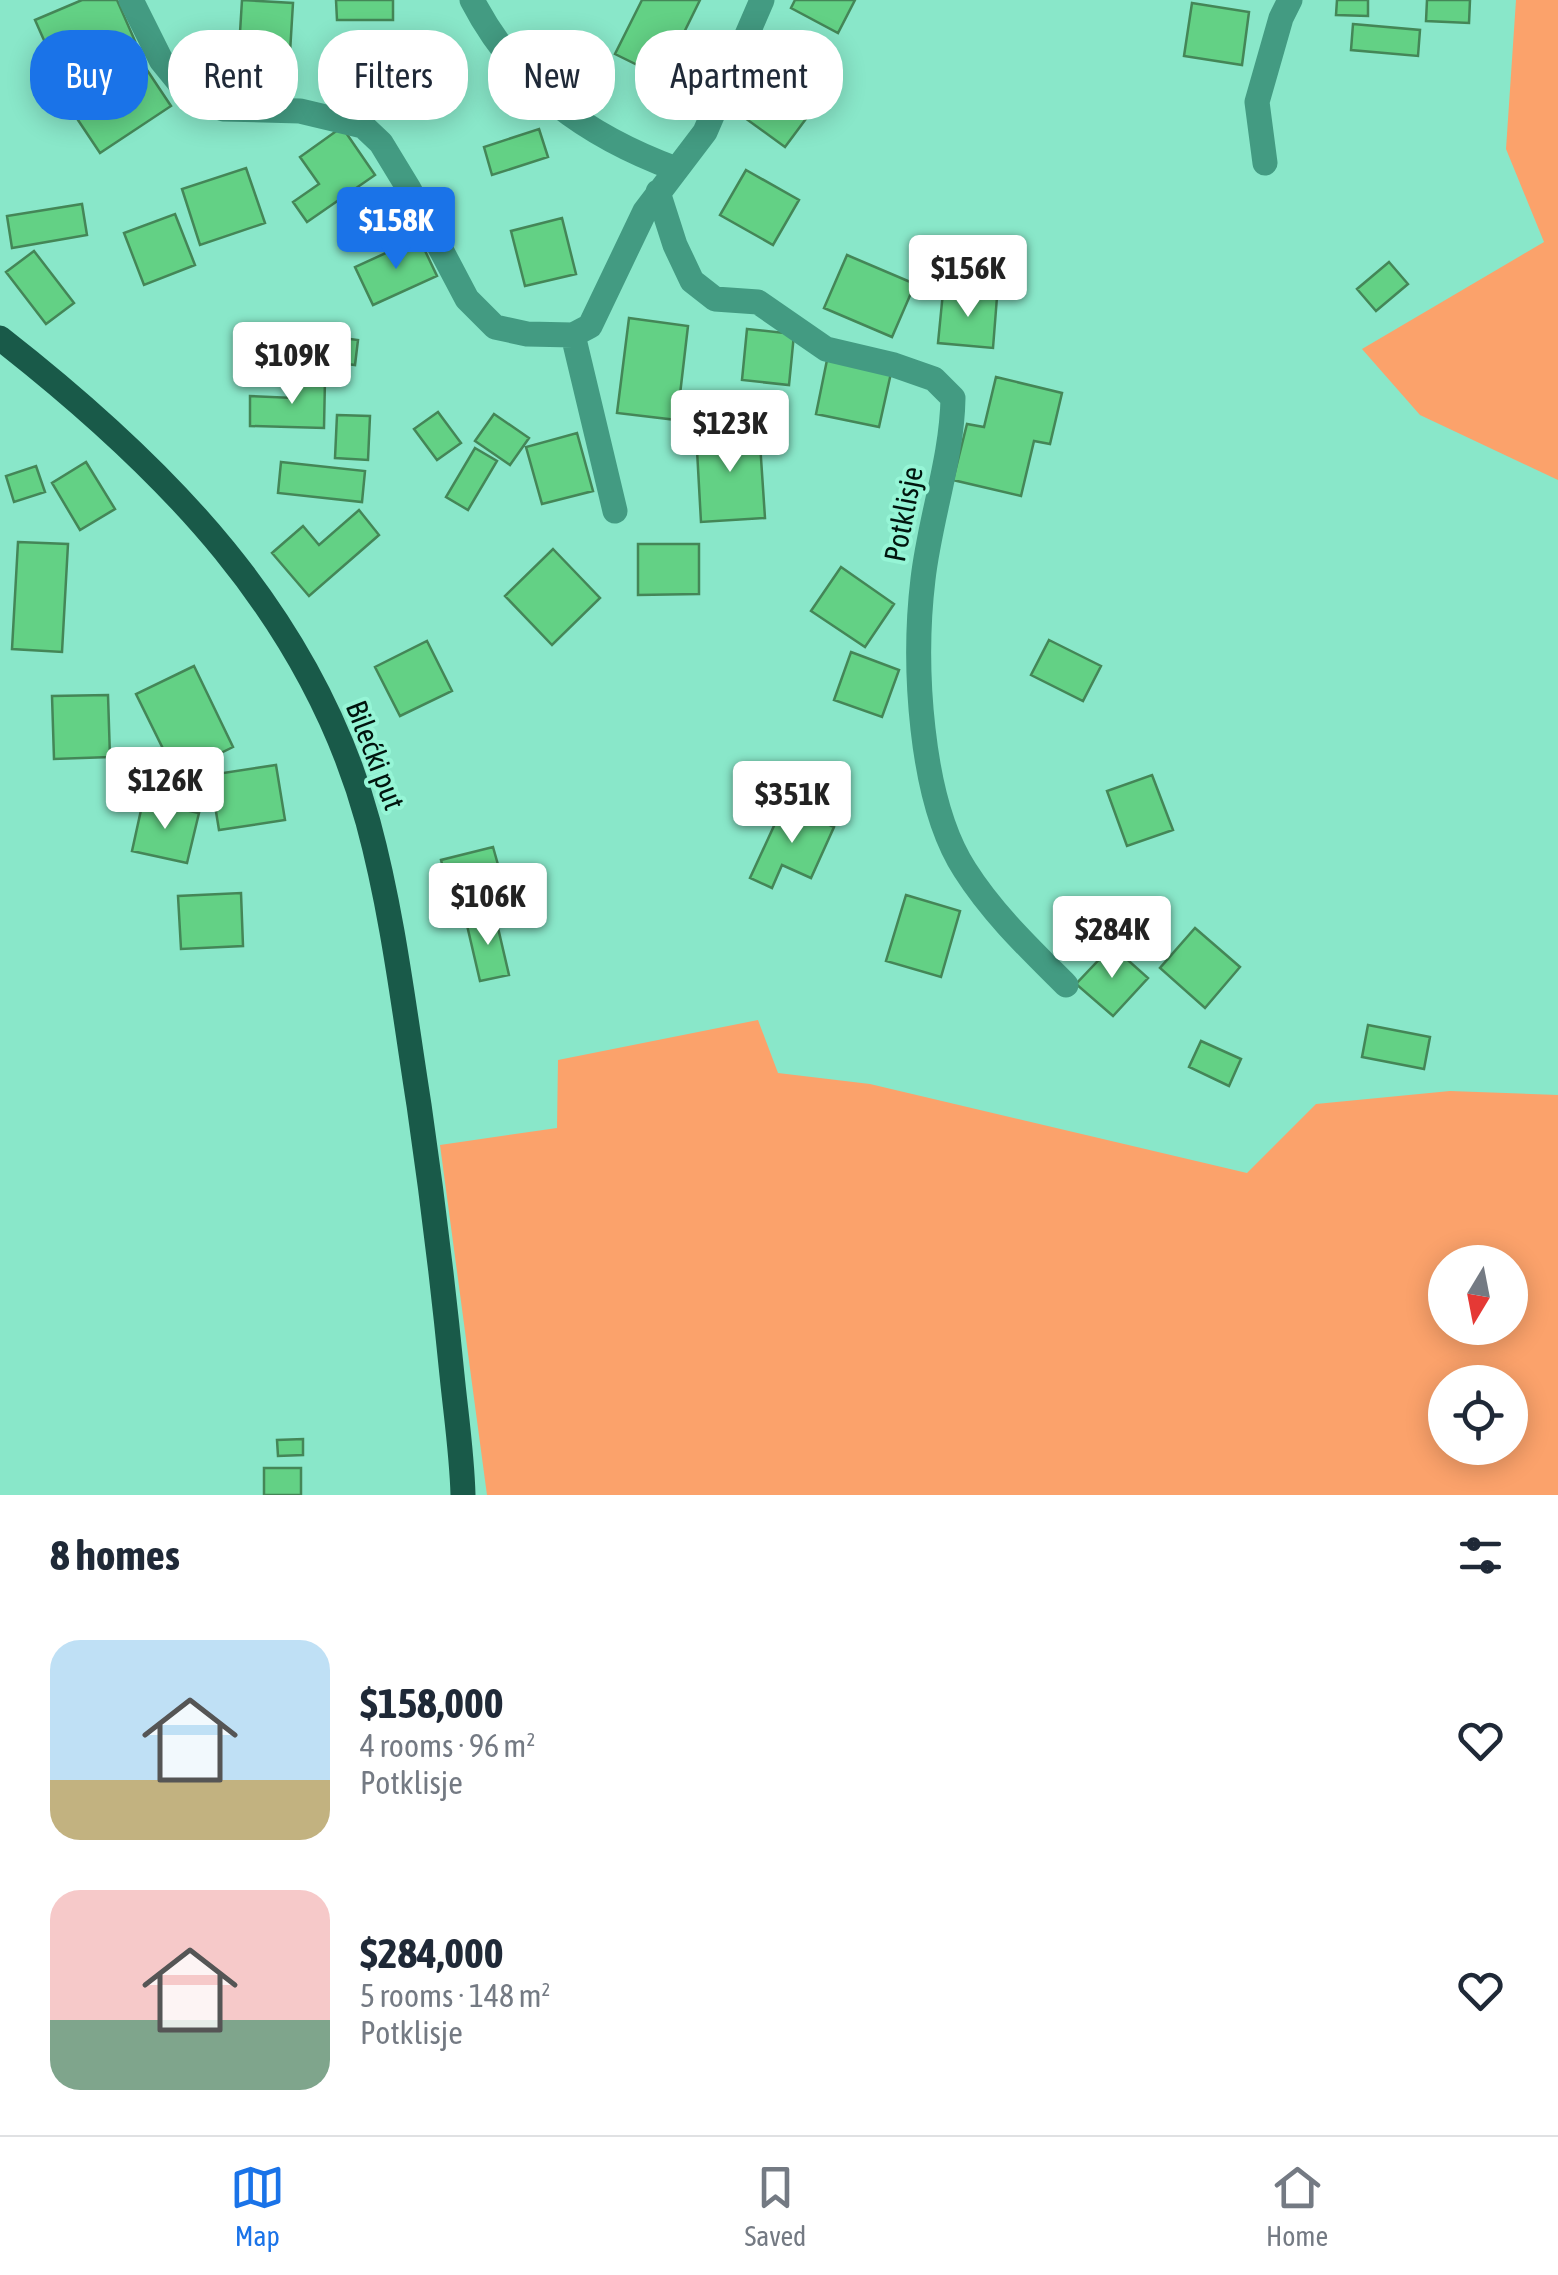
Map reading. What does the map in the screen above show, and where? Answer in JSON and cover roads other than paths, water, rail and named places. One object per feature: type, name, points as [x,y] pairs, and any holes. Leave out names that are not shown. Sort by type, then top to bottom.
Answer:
[{"type":"main road","name":"Bilećki put","points":[[0,338],[110,429],[221,543],[284,631],[333,727],[366,818],[390,923],[433,1198],[463,1495]]},
{"type":"street","points":[[130,0],[160,60],[187,92],[222,109],[300,110],[363,126],[381,143],[410,190],[467,299],[495,328],[573,336],[590,326],[645,210],[705,132],[762,0]]},
{"type":"street","points":[[472,0],[486,28],[536,85],[576,122],[631,152],[676,169]]},
{"type":"street","points":[[1266,163],[1257,102],[1281,18],[1290,0]]},
{"type":"street","name":"Potklisje","points":[[658,192],[675,245],[692,281],[716,299],[758,302],[826,348],[894,364],[934,379],[953,398],[953,433],[922,594],[917,644],[924,738],[939,812],[962,867],[1000,920],[1066,985]]},
{"type":"street","points":[[573,336],[615,511]]}]
